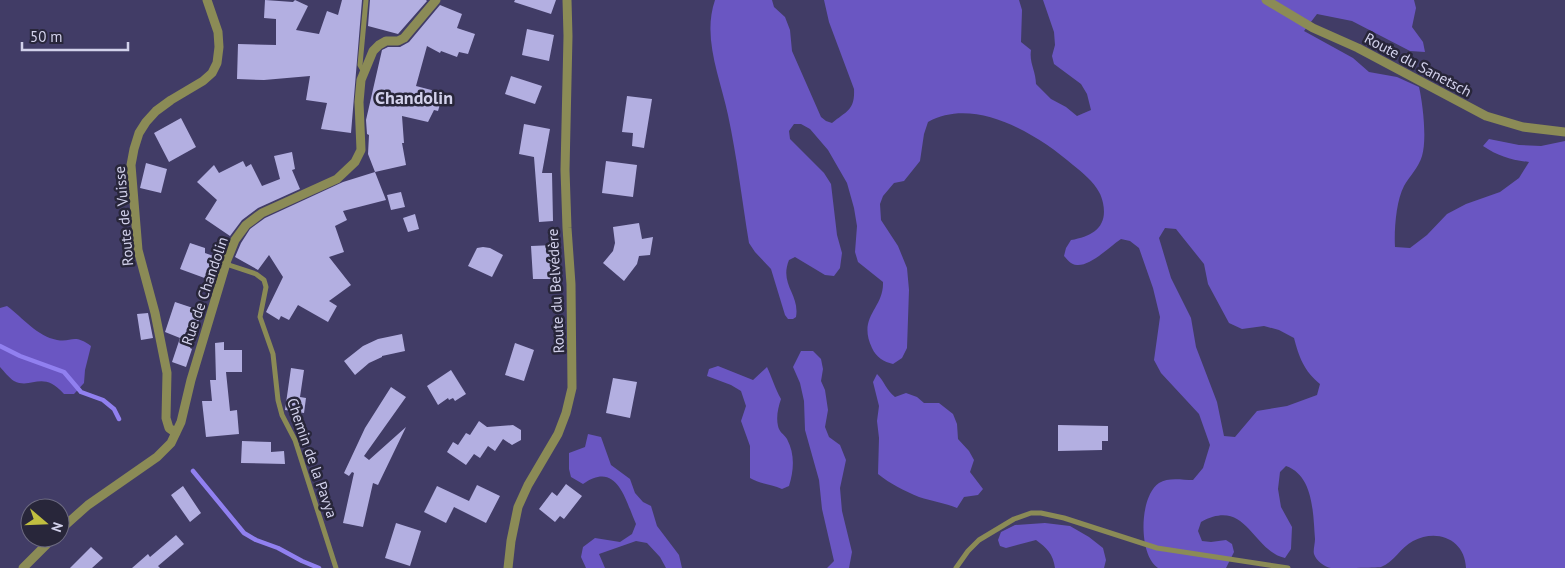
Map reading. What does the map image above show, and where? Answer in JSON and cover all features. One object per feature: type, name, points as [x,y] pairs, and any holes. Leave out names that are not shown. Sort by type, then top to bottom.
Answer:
[{"type":"street","name":"Route de Vuisse","points":[[176,433],[169,428],[167,422],[167,374],[155,313],[138,250],[131,165],[134,149],[146,122],[156,111],[171,100],[203,81],[212,73],[217,63],[220,47],[218,32],[206,0]]},
{"type":"street","points":[[364,73],[360,65],[366,0]]},
{"type":"street","points":[[364,73],[373,51],[386,41],[398,41],[404,38],[436,0]]},
{"type":"street","name":"Route du Belvédère","points":[[508,568],[518,507],[528,485],[558,434],[566,413],[572,388],[572,284],[566,228],[565,170],[567,0]]},
{"type":"street","name":"Route du Sanetsch","points":[[1266,0],[1313,28],[1358,48],[1486,116],[1523,127],[1565,132]]},
{"type":"street","name":"Rue de Chandolin","points":[[70,521],[88,505],[162,452],[171,443],[184,413],[191,380],[235,240],[250,221],[277,206],[338,179],[355,162],[361,150],[359,102],[360,86],[364,73]]},
{"type":"street","name":"Chemin de la Pavya","points":[[226,264],[256,274],[264,280],[266,288],[260,317],[273,354],[278,400],[282,415],[295,440],[336,568]]},
{"type":"street","points":[[956,568],[968,551],[989,534],[1014,519],[1032,513],[1042,513],[1064,518],[1157,548],[1288,568]]},
{"type":"street","points":[[23,568],[43,548]]},
{"type":"shaded area","points":[[715,0],[772,0],[774,7],[785,17],[790,30],[792,51],[821,117],[832,123],[846,113],[851,106],[854,89],[829,22],[824,0],[1019,0],[1022,10],[1021,42],[1031,50],[1036,84],[1051,99],[1066,107],[1077,116],[1091,110],[1087,94],[1081,84],[1054,64],[1052,56],[1055,45],[1054,32],[1043,0],[1414,0],[1416,8],[1412,27],[1423,42],[1425,52],[1410,51],[1352,21],[1317,14],[1304,31],[1353,58],[1369,72],[1397,77],[1419,87],[1424,122],[1423,149],[1421,160],[1401,192],[1395,225],[1395,247],[1410,248],[1427,235],[1447,214],[1466,204],[1500,192],[1519,178],[1529,162],[1505,157],[1483,146],[1489,139],[1519,145],[1541,146],[1565,141],[1565,568],[1466,568],[1461,550],[1455,544],[1440,536],[1432,536],[1422,537],[1413,541],[1390,562],[1381,567],[1331,568],[1319,561],[1314,554],[1314,518],[1307,487],[1295,471],[1286,466],[1280,472],[1278,489],[1281,507],[1292,527],[1291,549],[1285,558],[1274,553],[1264,545],[1239,520],[1229,516],[1216,516],[1201,522],[1198,531],[1202,541],[1226,540],[1232,544],[1234,552],[1226,568],[1158,568],[1151,561],[1144,539],[1145,512],[1152,490],[1159,483],[1171,479],[1193,480],[1203,468],[1210,445],[1199,414],[1161,373],[1154,360],[1160,317],[1153,288],[1139,248],[1130,241],[1121,239],[1094,259],[1082,264],[1073,264],[1064,256],[1071,240],[1092,233],[1101,224],[1104,211],[1103,203],[1094,184],[1058,153],[1024,131],[1005,122],[965,113],[946,115],[928,122],[924,134],[920,161],[904,181],[894,183],[883,196],[880,204],[881,220],[898,246],[907,268],[909,290],[907,348],[902,358],[893,364],[883,360],[876,354],[868,337],[869,320],[880,299],[883,282],[858,262],[855,252],[857,226],[847,183],[828,150],[810,129],[801,124],[794,124],[789,131],[790,139],[824,173],[831,184],[837,235],[842,253],[840,268],[834,276],[825,275],[795,257],[789,260],[786,276],[795,302],[796,317],[788,319],[785,315],[771,269],[749,243],[731,131],[711,43],[711,14]],"holes":[[[1165,228],[1176,229],[1204,264],[1208,284],[1229,323],[1242,329],[1264,326],[1279,330],[1294,338],[1303,363],[1320,384],[1317,395],[1287,406],[1257,411],[1235,437],[1224,436],[1217,402],[1196,347],[1191,318],[1171,278],[1159,238]]]},
{"type":"shaded area","points":[[7,306],[43,335],[62,341],[76,339],[91,346],[84,383],[74,394],[64,394],[56,387],[43,381],[20,383],[14,381],[0,367],[0,308]]},
{"type":"shaded area","points":[[801,351],[813,351],[821,359],[823,369],[821,381],[825,390],[828,410],[825,427],[829,437],[840,445],[846,460],[840,488],[842,511],[852,552],[849,568],[827,568],[834,561],[822,509],[819,480],[805,430],[804,401],[800,383],[793,367]]},
{"type":"shaded area","points":[[718,366],[753,380],[767,367],[781,399],[777,423],[780,431],[787,439],[791,450],[793,468],[789,486],[782,489],[750,478],[750,446],[741,421],[746,406],[741,391],[707,376],[709,369]]},
{"type":"shaded area","points":[[877,374],[895,397],[906,393],[917,397],[924,403],[939,403],[953,414],[957,424],[958,439],[974,460],[970,472],[983,489],[978,495],[964,497],[957,508],[919,497],[903,490],[878,474],[879,438],[877,421],[879,406],[873,382]]},
{"type":"shaded area","points":[[588,434],[601,437],[611,465],[630,479],[635,493],[643,502],[651,506],[657,526],[679,555],[682,568],[666,568],[660,557],[647,543],[636,541],[599,554],[605,568],[586,568],[581,557],[583,547],[595,538],[620,542],[632,534],[636,524],[623,494],[612,480],[604,477],[595,478],[583,484],[571,477],[569,453],[585,447]]},
{"type":"shaded area","points":[[1045,523],[1070,526],[1089,537],[1103,548],[1106,560],[1104,568],[1055,568],[1049,552],[1036,540],[1006,548],[1000,546],[998,540],[1001,532],[1015,525]]},
{"type":"building","points":[[265,0],[293,2],[295,0],[308,6],[296,30],[319,34],[327,11],[338,15],[342,0],[362,0],[351,133],[321,129],[327,103],[306,100],[310,76],[264,80],[237,79],[238,44],[276,45],[276,19],[264,18]]},
{"type":"building","points":[[370,0],[427,1],[398,34],[368,26]]},
{"type":"building","points":[[515,0],[556,0],[551,14],[514,2]]},
{"type":"building","points":[[440,5],[462,14],[457,28],[475,34],[468,54],[459,52],[457,57],[441,51],[440,53],[427,46],[416,86],[439,92],[438,97],[442,98],[438,111],[434,110],[428,122],[402,116],[404,143],[402,143],[406,165],[375,172],[368,154],[369,135],[367,134],[366,120],[382,50],[388,47],[400,47],[409,42]]},
{"type":"building","points":[[527,29],[554,35],[549,61],[522,55]]},
{"type":"building","points":[[511,76],[542,86],[535,104],[505,94]]},
{"type":"building","points":[[627,96],[652,99],[644,148],[632,146],[633,133],[622,132]]},
{"type":"building","points":[[181,118],[196,147],[169,162],[154,133]]},
{"type":"building","points":[[524,124],[550,129],[542,173],[552,173],[553,221],[539,222],[534,157],[519,154]]},
{"type":"building","points":[[292,152],[295,169],[292,170],[300,189],[258,208],[242,220],[230,236],[205,219],[217,200],[197,182],[214,165],[219,173],[243,161],[246,167],[251,164],[262,186],[280,179],[274,156]]},
{"type":"building","points":[[606,161],[637,165],[633,197],[602,193]]},
{"type":"building","points":[[146,163],[167,169],[161,193],[140,188]]},
{"type":"building","points":[[375,172],[386,200],[343,211],[347,220],[335,226],[344,252],[329,257],[351,285],[329,301],[337,306],[328,322],[298,305],[289,320],[281,316],[279,320],[266,312],[283,277],[269,255],[258,270],[235,257],[250,229],[265,218],[343,182]]},
{"type":"building","points":[[401,192],[405,207],[391,210],[387,195]]},
{"type":"building","points":[[415,214],[419,229],[408,232],[403,218]]},
{"type":"building","points":[[639,223],[642,239],[653,237],[650,255],[639,256],[637,264],[624,281],[603,263],[613,251],[615,243],[613,227]]},
{"type":"building","points":[[190,243],[205,248],[205,253],[219,258],[210,280],[180,269]]},
{"type":"building","points":[[555,245],[555,249],[557,249],[558,279],[533,279],[531,246]]},
{"type":"building","points":[[477,248],[490,248],[503,255],[492,277],[468,266]]},
{"type":"building","points":[[175,302],[202,311],[186,367],[172,362],[180,338],[165,332]]},
{"type":"building","points":[[148,313],[153,338],[141,340],[137,314]]},
{"type":"building","points":[[402,334],[405,351],[382,356],[369,363],[355,375],[344,361],[363,346],[378,339]]},
{"type":"building","points":[[224,342],[224,350],[242,350],[242,372],[226,372],[230,411],[237,410],[239,434],[206,437],[202,401],[212,401],[210,380],[216,380],[215,343]]},
{"type":"building","points":[[515,343],[534,350],[524,381],[505,375]]},
{"type":"building","points":[[291,368],[304,370],[300,397],[306,398],[304,413],[285,410]]},
{"type":"building","points":[[451,370],[466,394],[455,401],[453,398],[449,400],[448,398],[438,405],[427,386]]},
{"type":"building","points":[[613,378],[637,382],[630,418],[606,413]]},
{"type":"building","points":[[391,387],[406,397],[364,456],[369,460],[406,427],[378,485],[373,483],[363,527],[343,523],[354,473],[352,472],[349,476],[344,473],[365,428]]},
{"type":"building","points":[[479,421],[487,427],[513,425],[521,430],[521,440],[512,445],[503,439],[495,451],[488,446],[480,458],[474,454],[466,465],[447,452],[453,442],[458,445],[466,433],[470,435]]},
{"type":"building","points":[[1058,425],[1108,426],[1108,441],[1102,441],[1102,450],[1058,451]]},
{"type":"building","points":[[242,441],[271,442],[271,452],[284,451],[285,464],[241,463]]},
{"type":"building","points":[[566,484],[582,496],[564,519],[560,516],[555,522],[539,509],[552,492],[557,496]]},
{"type":"building","points":[[477,485],[500,496],[486,523],[454,507],[446,523],[424,512],[437,486],[469,501]]},
{"type":"building","points":[[183,486],[201,513],[190,522],[171,495]]},
{"type":"building","points":[[396,523],[421,531],[410,566],[385,558]]},
{"type":"building","points":[[176,535],[184,544],[158,566],[160,568],[132,568],[148,554],[150,557]]},
{"type":"building","points":[[91,547],[103,558],[92,568],[70,568]]},
{"type":"waterway","points":[[0,346],[20,356],[64,372],[81,392],[103,400],[114,409],[119,419]]},
{"type":"waterway","points":[[193,471],[244,533],[319,568]]},
{"type":"district","name":"Chandolin","points":[[414,98]]}]
